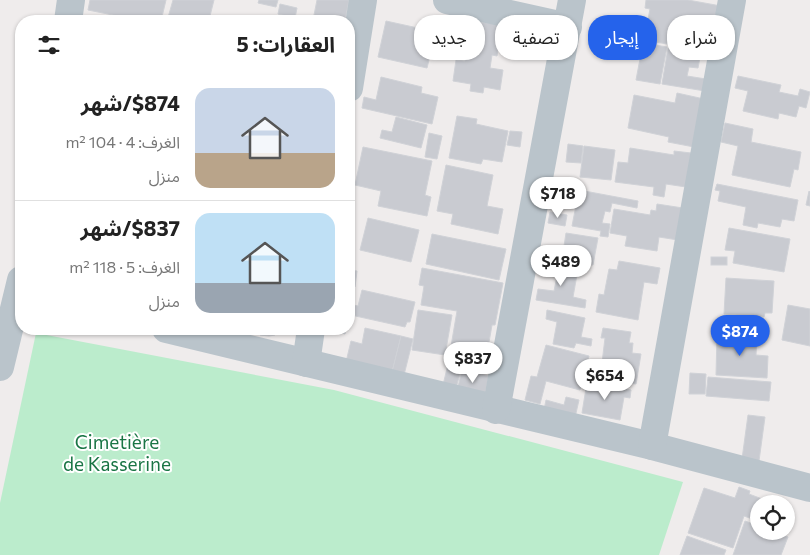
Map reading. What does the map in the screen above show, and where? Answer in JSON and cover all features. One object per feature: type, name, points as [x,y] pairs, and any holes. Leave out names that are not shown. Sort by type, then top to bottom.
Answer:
[{"type":"street","points":[[69,15],[71,0]]},
{"type":"street","points":[[355,50],[363,0]]},
{"type":"street","points":[[448,0],[515,15]]},
{"type":"street","points":[[570,15],[572,0]]},
{"type":"street","points":[[652,446],[732,0]]},
{"type":"street","points":[[496,410],[562,60]]},
{"type":"street","points":[[0,367],[15,311]]},
{"type":"street","points":[[191,335],[652,446],[810,488]]},
{"type":"street","points":[[306,363],[310,335]]},
{"type":"green space","name":"Cimetière de Kasserine","points":[[36,335],[46,335],[334,390],[683,482],[659,555],[0,555],[0,503]]},
{"type":"building","points":[[90,0],[166,0],[162,15],[113,15],[88,10]]},
{"type":"building","points":[[173,0],[214,0],[210,15],[169,15]]},
{"type":"building","points":[[259,0],[278,0],[276,7],[258,3]]},
{"type":"building","points":[[317,0],[349,0],[346,15],[314,15]]},
{"type":"building","points":[[646,0],[688,0],[721,6],[719,15],[667,15],[667,44],[657,42],[657,15],[649,15],[650,9],[645,8]]},
{"type":"building","points":[[280,4],[297,8],[296,15],[278,14]]},
{"type":"building","points":[[386,21],[414,27],[414,60],[429,60],[427,68],[378,57]]},
{"type":"building","points":[[485,23],[495,24],[495,56],[492,55],[490,68],[503,70],[500,90],[484,87],[483,93],[470,91],[471,84],[453,81],[456,60],[485,60]]},
{"type":"building","points":[[657,45],[667,47],[660,84],[636,80],[640,60],[657,60]]},
{"type":"building","points":[[667,54],[667,60],[700,60],[698,68],[689,67],[687,76],[706,79],[705,91],[662,84]]},
{"type":"building","points":[[738,76],[781,85],[779,92],[798,96],[800,89],[810,92],[806,108],[799,106],[796,117],[779,113],[778,119],[743,111],[748,91],[735,88]]},
{"type":"building","points":[[381,77],[422,87],[421,93],[438,97],[432,124],[362,108],[364,97],[376,100]]},
{"type":"building","points":[[677,93],[704,99],[694,147],[668,142],[669,137],[628,128],[634,95],[675,103]]},
{"type":"building","points":[[457,116],[477,119],[476,124],[508,131],[502,162],[483,159],[481,164],[449,158]]},
{"type":"building","points":[[396,117],[427,125],[421,148],[380,138],[382,130],[392,132]]},
{"type":"building","points":[[725,123],[753,129],[751,142],[801,152],[798,170],[794,169],[790,187],[732,175],[738,146],[721,142]]},
{"type":"building","points":[[510,131],[522,132],[520,147],[507,145]]},
{"type":"building","points":[[429,133],[442,136],[437,159],[425,157]]},
{"type":"building","points":[[568,144],[583,146],[581,163],[566,162]]},
{"type":"building","points":[[584,146],[615,150],[611,180],[580,177]]},
{"type":"building","points":[[363,147],[432,161],[425,195],[431,197],[427,216],[378,206],[381,191],[355,185]]},
{"type":"building","points":[[630,148],[674,155],[674,151],[691,153],[686,187],[666,184],[664,197],[653,195],[654,187],[615,182],[618,162],[628,163]]},
{"type":"building","points":[[446,165],[493,175],[487,206],[503,209],[498,234],[451,224],[453,214],[437,211]]},
{"type":"building","points":[[717,184],[798,200],[794,221],[782,219],[780,227],[758,223],[757,228],[743,225],[746,207],[718,201],[720,191],[715,190]]},
{"type":"building","points":[[553,186],[572,190],[569,204],[550,200]]},
{"type":"building","points":[[579,190],[638,201],[637,208],[612,203],[610,212],[605,211],[602,223],[610,224],[608,237],[600,236],[601,231],[572,226]]},
{"type":"building","points":[[810,192],[810,206],[806,205]]},
{"type":"building","points":[[657,204],[683,208],[678,240],[659,237],[657,251],[625,246],[627,236],[610,233],[614,209],[650,215],[651,210],[656,211]]},
{"type":"building","points":[[550,212],[567,215],[565,226],[548,223]]},
{"type":"building","points":[[368,218],[419,230],[411,262],[360,250]]},
{"type":"building","points":[[729,228],[790,239],[784,272],[733,263],[735,251],[725,250]]},
{"type":"building","points":[[566,233],[598,238],[593,265],[562,259]]},
{"type":"building","points":[[432,234],[506,249],[499,280],[426,264]]},
{"type":"building","points":[[711,257],[727,257],[727,265],[711,265]]},
{"type":"building","points":[[619,261],[660,268],[657,284],[644,282],[638,320],[596,312],[599,294],[604,295],[609,269],[617,270]]},
{"type":"building","points":[[543,263],[578,269],[573,297],[586,300],[585,308],[536,300],[538,289],[554,291],[557,276],[541,273]]},
{"type":"building","points":[[422,268],[503,283],[495,325],[492,325],[488,348],[477,346],[476,356],[450,352],[457,311],[421,305],[424,286],[419,285]]},
{"type":"building","points":[[355,271],[357,271],[355,287]]},
{"type":"building","points":[[726,278],[774,281],[772,313],[765,313],[764,317],[724,314]]},
{"type":"building","points":[[362,290],[415,302],[410,322],[407,322],[405,327],[355,316],[355,305],[358,306]]},
{"type":"building","points":[[788,305],[810,309],[810,346],[782,340]]},
{"type":"building","points":[[418,310],[452,315],[445,355],[412,350]]},
{"type":"building","points":[[547,310],[585,318],[581,337],[592,339],[591,346],[576,343],[574,348],[553,344],[557,322],[546,319]]},
{"type":"building","points":[[365,328],[401,336],[392,372],[346,362],[351,341],[362,344]]},
{"type":"building","points":[[603,328],[631,332],[629,343],[633,343],[632,353],[641,354],[636,384],[619,382],[620,374],[601,371],[605,338],[601,338]]},
{"type":"building","points":[[717,335],[757,336],[756,355],[768,356],[767,378],[716,375]]},
{"type":"building","points":[[401,336],[413,339],[404,375],[392,372]]},
{"type":"building","points":[[546,345],[589,356],[580,390],[546,381],[540,404],[525,400],[531,376],[537,377]]},
{"type":"building","points":[[450,356],[464,360],[456,388],[443,385]]},
{"type":"building","points":[[462,370],[489,376],[484,398],[457,391]]},
{"type":"building","points":[[690,373],[706,374],[705,394],[689,394]]},
{"type":"building","points":[[708,377],[771,382],[769,401],[706,396]]},
{"type":"building","points":[[587,382],[631,390],[630,398],[624,397],[620,420],[582,413]]},
{"type":"building","points":[[566,397],[579,400],[574,422],[543,415],[546,400],[564,405]]},
{"type":"building","points":[[748,415],[765,417],[759,461],[742,459]]},
{"type":"building","points":[[739,487],[750,491],[749,494],[752,495],[750,495],[750,518],[744,516],[733,548],[688,533],[704,488],[735,498]]},
{"type":"building","points":[[745,521],[750,523],[750,540],[787,540],[781,555],[733,555]]},
{"type":"building","points":[[687,536],[726,550],[724,555],[680,555]]}]
